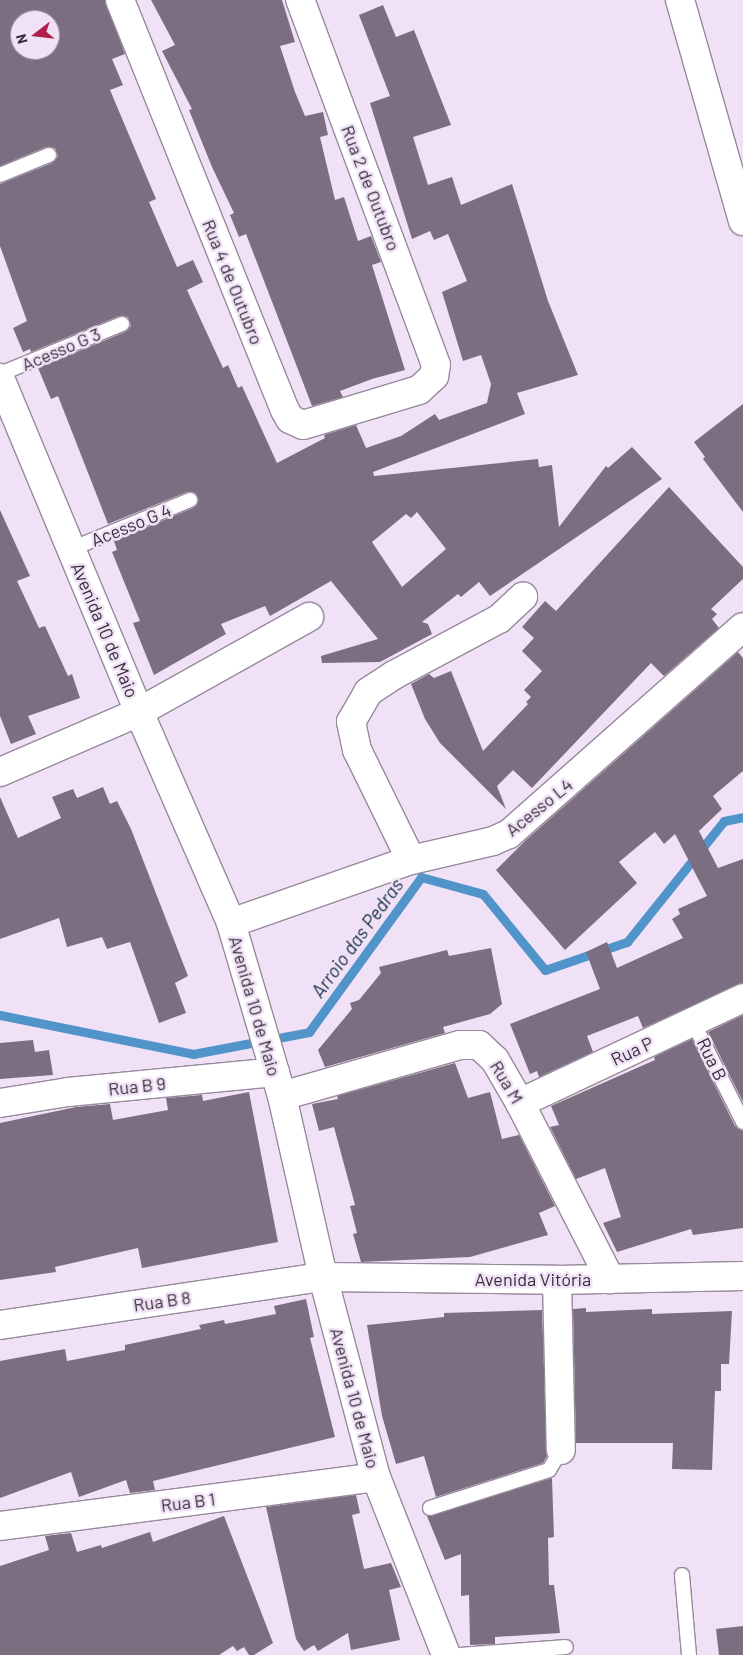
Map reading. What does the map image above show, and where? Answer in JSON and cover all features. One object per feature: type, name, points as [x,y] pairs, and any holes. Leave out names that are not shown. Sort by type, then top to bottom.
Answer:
[{"type":"street","name":"Rua 4 de Outubro","points":[[120,0],[290,419],[302,425],[312,424],[419,390],[434,376]]},
{"type":"street","name":"Rua 2 de Outubro","points":[[300,0],[432,349],[436,365],[434,376]]},
{"type":"street","points":[[680,0],[743,221]]},
{"type":"street","name":"Avenida 10 de Maio","points":[[0,376],[139,712],[231,922],[258,1021],[275,1074],[323,1277],[376,1477],[446,1655]]},
{"type":"street","points":[[411,860],[357,750],[351,722],[368,692],[394,675],[499,619],[523,597]]},
{"type":"street","points":[[0,772],[139,712],[309,617]]},
{"type":"street","name":"Acesso L4","points":[[231,922],[411,860],[509,834],[743,627]]},
{"type":"street","name":"Rua P","points":[[520,1103],[743,998]]},
{"type":"street","name":"Rua M","points":[[275,1074],[471,1044],[487,1051],[520,1103],[610,1279]]},
{"type":"street","name":"Rua B 9","points":[[0,1103],[68,1092],[275,1074]]},
{"type":"street","name":"Avenida Vitória","points":[[323,1277],[557,1280],[743,1276]]},
{"type":"street","name":"Rua B 8","points":[[0,1325],[323,1277]]},
{"type":"street","points":[[557,1280],[561,1450]]},
{"type":"street","name":"Rua B 1","points":[[0,1526],[376,1477]]},
{"type":"lane","points":[[0,175],[49,155]]},
{"type":"lane","name":"Acesso G 3","points":[[0,376],[122,324]]},
{"type":"lane","name":"Acesso G 4","points":[[71,549],[190,500]]},
{"type":"lane","name":"Rua B","points":[[694,1022],[743,1122]]},
{"type":"lane","points":[[430,1508],[549,1470],[561,1450]]},
{"type":"lane","points":[[682,1575],[689,1655]]},
{"type":"lane","points":[[460,1655],[566,1647]]},
{"type":"building","points":[[0,0],[105,0],[125,54],[112,59],[123,85],[110,90],[156,199],[149,202],[177,267],[193,260],[203,282],[187,290],[223,368],[228,365],[238,388],[242,386],[277,463],[325,438],[324,435],[356,425],[366,448],[401,436],[435,414],[439,420],[487,403],[491,384],[481,355],[463,361],[442,292],[467,281],[448,234],[434,240],[430,231],[412,239],[370,103],[390,96],[359,15],[383,5],[396,37],[414,30],[451,125],[413,137],[428,185],[452,177],[461,205],[512,184],[548,301],[578,375],[517,393],[525,414],[373,472],[374,476],[538,459],[539,467],[552,465],[559,527],[606,466],[608,468],[632,447],[662,479],[490,596],[479,582],[461,597],[458,594],[422,622],[428,624],[432,634],[380,662],[322,663],[321,656],[378,639],[331,581],[270,616],[265,606],[221,624],[226,634],[154,675],[133,623],[140,621],[112,552],[117,550],[114,541],[193,508],[198,497],[195,493],[187,492],[108,524],[58,396],[51,399],[38,368],[125,332],[131,326],[128,317],[119,316],[31,352],[30,349],[23,352],[13,328],[27,321],[0,246],[0,184],[52,163],[58,156],[55,148],[46,147],[0,166]],"holes":[[[417,512],[446,549],[402,587],[372,542],[406,514],[411,518]]]},
{"type":"building","points":[[151,0],[282,0],[295,42],[280,46],[295,92],[305,116],[323,112],[328,135],[320,137],[335,200],[344,197],[358,241],[371,236],[381,262],[372,265],[405,370],[372,379],[340,391],[343,397],[312,406],[246,234],[239,237],[230,215],[234,213],[212,167],[189,110],[192,109],[162,51],[175,45]]},
{"type":"building","points":[[743,404],[743,512],[703,459],[705,457],[694,442]]},
{"type":"building","points":[[669,487],[743,567],[743,579],[711,609],[717,614],[712,619],[719,628],[664,676],[651,663],[532,788],[513,770],[497,786],[506,809],[440,743],[425,719],[411,684],[429,674],[434,678],[451,671],[483,751],[528,704],[526,702],[531,697],[524,690],[542,671],[522,651],[534,638],[522,627],[545,601],[556,611]]},
{"type":"building","points":[[0,510],[30,576],[17,581],[39,628],[45,626],[68,676],[72,674],[80,698],[28,716],[36,734],[11,744],[0,716]]},
{"type":"building","points":[[738,652],[743,658],[743,771],[713,796],[722,809],[699,831],[718,868],[743,859],[743,983],[643,1028],[638,1016],[587,1036],[593,1052],[539,1077],[537,1071],[530,1074],[510,1024],[600,989],[586,952],[607,942],[617,968],[683,938],[672,919],[680,914],[678,909],[707,896],[675,834],[664,844],[655,832],[619,862],[637,883],[565,950],[496,870],[526,840]]},
{"type":"building","points":[[103,787],[110,804],[117,801],[131,829],[188,976],[175,983],[186,1013],[159,1023],[130,942],[107,949],[102,937],[67,947],[59,918],[0,939],[0,797],[18,838],[61,818],[52,797],[73,789],[77,798]]},
{"type":"building","points":[[491,948],[502,1004],[490,1014],[443,1027],[445,1033],[325,1067],[318,1050],[352,1009],[350,1003],[359,1000],[381,973],[379,967],[447,950],[449,956]]},
{"type":"building","points":[[743,1015],[743,1102],[708,1032]]},
{"type":"building","points":[[692,1039],[735,1126],[743,1131],[743,1228],[693,1235],[691,1229],[617,1252],[603,1223],[621,1217],[605,1168],[576,1179],[550,1127],[559,1125],[551,1106],[655,1060],[654,1057]]},
{"type":"building","points":[[33,1040],[35,1052],[49,1050],[53,1075],[0,1079],[0,1043]]},
{"type":"building","points":[[455,1063],[468,1098],[490,1092],[502,1139],[519,1135],[555,1206],[539,1213],[548,1235],[470,1257],[361,1262],[353,1234],[357,1233],[350,1206],[355,1205],[334,1127],[319,1131],[312,1104],[338,1099],[337,1096]]},
{"type":"building","points":[[249,1092],[278,1242],[142,1268],[138,1248],[55,1267],[56,1272],[0,1280],[0,1123],[76,1107],[110,1104],[113,1120],[168,1110],[166,1098],[202,1095],[203,1101]]},
{"type":"building","points":[[306,1299],[314,1337],[310,1338],[335,1437],[153,1481],[155,1490],[130,1493],[126,1480],[79,1497],[71,1472],[0,1498],[0,1361],[65,1349],[67,1361],[125,1350],[125,1345],[201,1329],[199,1325],[224,1320],[225,1324],[276,1314],[274,1306]]},
{"type":"building","points":[[586,1308],[586,1312],[652,1309],[652,1314],[732,1311],[729,1364],[721,1364],[721,1391],[715,1391],[712,1470],[672,1469],[673,1443],[576,1443],[573,1309]]},
{"type":"building","points":[[542,1310],[547,1456],[543,1463],[436,1497],[424,1456],[396,1464],[382,1416],[367,1325],[444,1317],[444,1313]]},
{"type":"building","points":[[552,1478],[554,1537],[548,1538],[549,1585],[554,1585],[560,1633],[495,1637],[495,1644],[470,1645],[469,1595],[461,1596],[461,1554],[445,1560],[427,1516]]},
{"type":"building","points":[[356,1495],[360,1513],[352,1515],[364,1569],[391,1563],[401,1587],[389,1590],[400,1640],[351,1650],[348,1633],[318,1651],[314,1645],[304,1651],[296,1639],[266,1507]]},
{"type":"building","points":[[224,1516],[273,1643],[254,1655],[249,1655],[244,1647],[237,1651],[233,1646],[219,1655],[0,1655],[0,1566],[49,1550],[45,1536],[71,1533],[77,1552],[101,1545],[102,1548],[150,1532],[153,1542]]},
{"type":"building","points":[[743,1626],[743,1655],[719,1655],[716,1629]]},
{"type":"waterway","name":"Arroio das Pedras","points":[[0,1015],[193,1054],[309,1032],[421,877],[483,894],[545,970],[627,942],[724,821],[743,817]]}]
